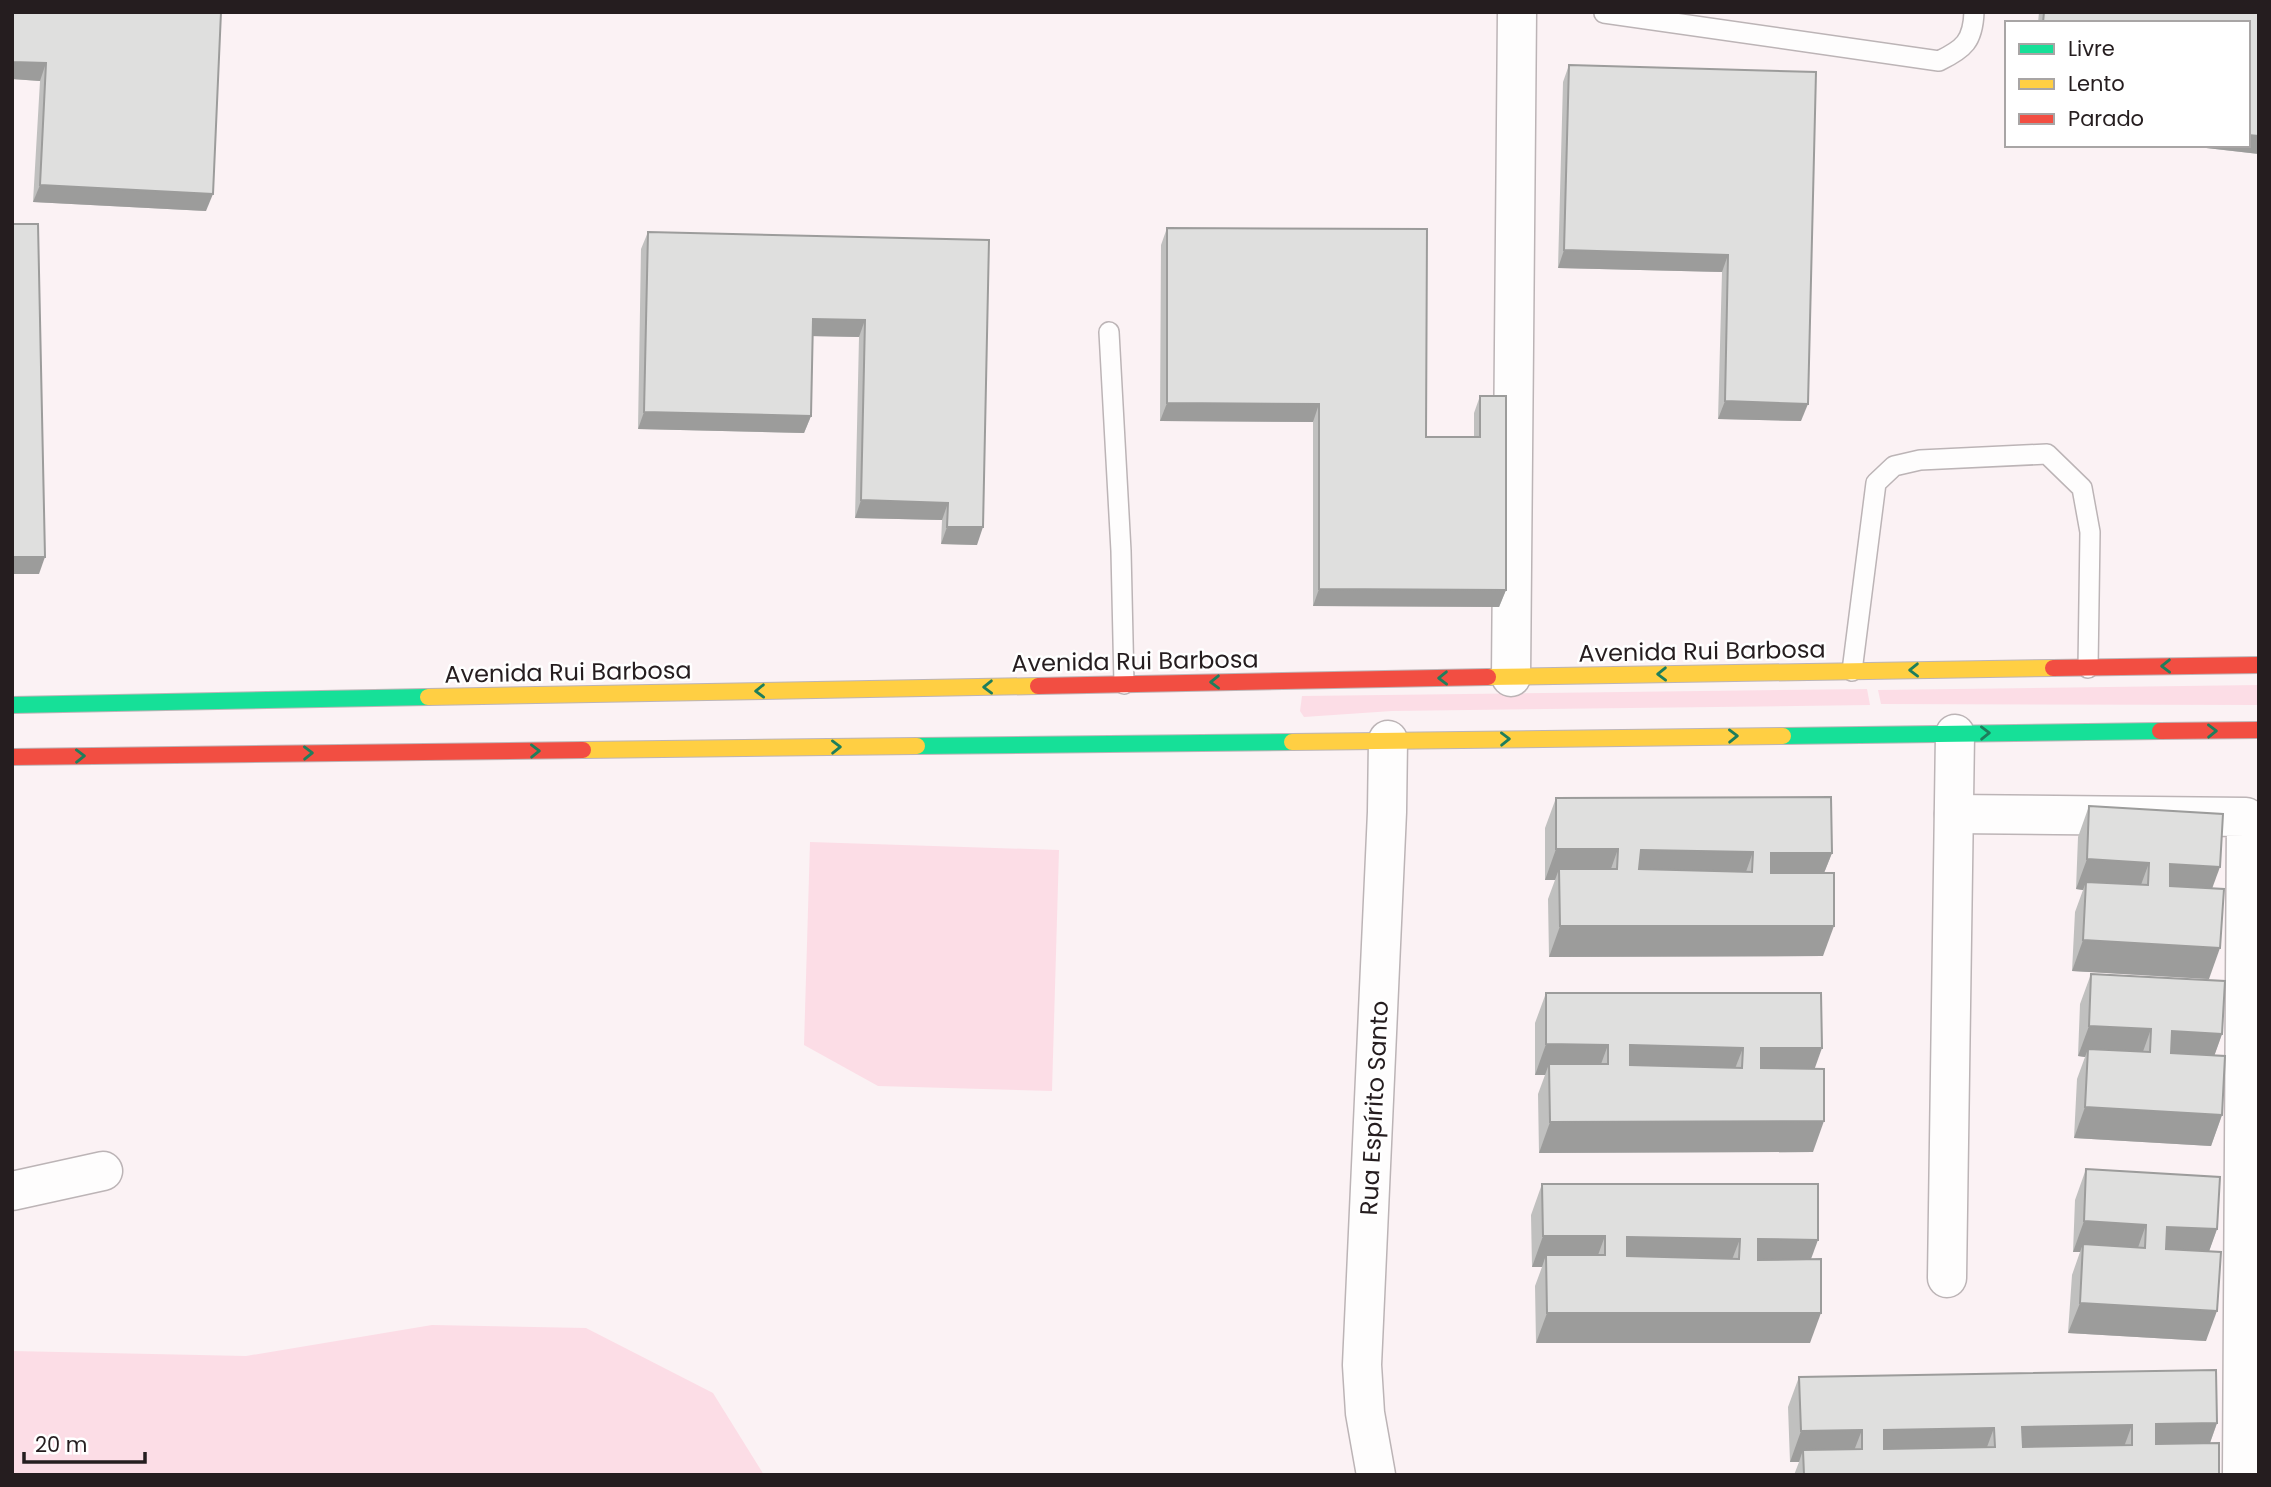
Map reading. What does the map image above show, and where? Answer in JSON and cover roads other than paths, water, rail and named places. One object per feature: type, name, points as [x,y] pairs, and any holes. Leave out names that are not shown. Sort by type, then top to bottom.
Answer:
[{"type":"main road","name":"Avenida Rui Barbosa","points":[[12,705],[2259,665]]},
{"type":"main road","points":[[12,757],[2259,730]]},
{"type":"street","points":[[1511,677],[1517,12]]},
{"type":"street","points":[[1947,1278],[1955,734]]},
{"type":"street","name":"Rua Espírito Santo","points":[[1377,1475],[1365,1413],[1362,1365],[1388,740]]},
{"type":"street","points":[[1954,814],[2246,817],[2242,1475]]},
{"type":"street","points":[[12,1191],[103,1171]]},
{"type":"lane","points":[[1604,13],[1939,61],[1955,54],[1965,45],[1973,29],[1974,12]]},
{"type":"lane","points":[[1109,332],[1121,551],[1124,684]]},
{"type":"lane","points":[[1852,671],[1877,484],[1894,466],[1920,460],[2047,454],[2082,488],[2090,532],[2088,668]]}]
